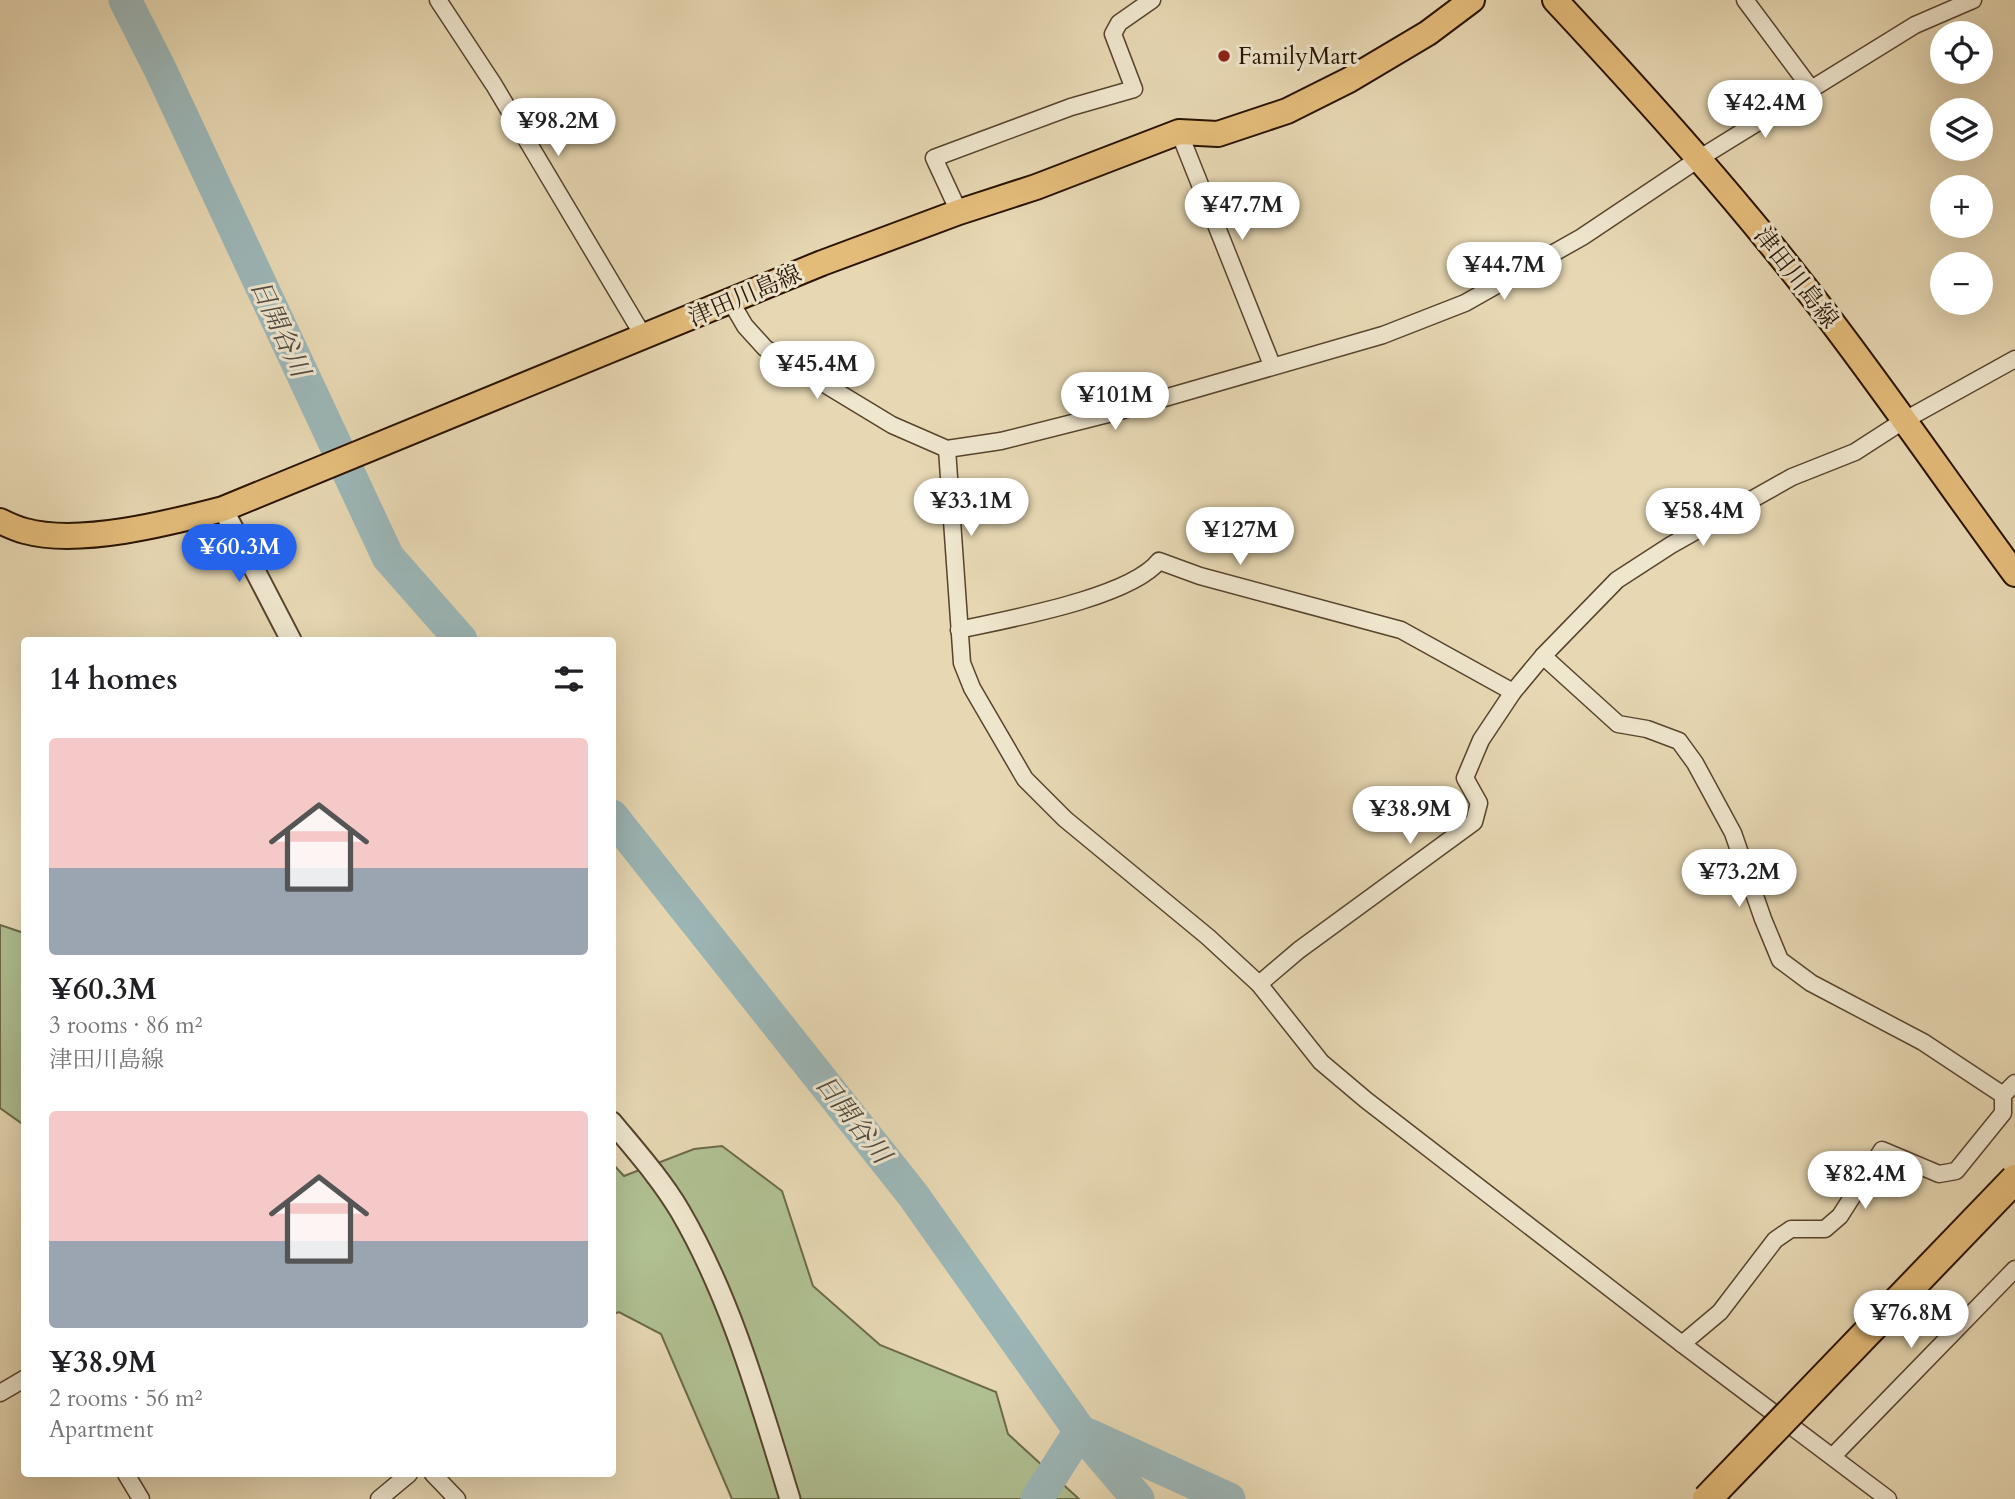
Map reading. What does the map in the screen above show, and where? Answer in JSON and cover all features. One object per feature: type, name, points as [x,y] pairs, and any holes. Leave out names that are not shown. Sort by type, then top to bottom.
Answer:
[{"type":"highway","points":[[1707,1499],[2015,1179]]},
{"type":"main road","name":"津田川島線","points":[[0,521],[26,531],[58,536],[157,526],[223,509],[822,263],[959,212],[1036,187],[1179,132],[1218,134],[1287,111],[1349,80],[1417,40],[1472,0]]},
{"type":"main road","name":"津田川島線","points":[[1555,0],[1700,158],[1825,313],[2015,574]]},
{"type":"street","points":[[438,0],[494,85],[644,337]]},
{"type":"street","points":[[959,212],[934,158],[1071,107],[1135,89],[1113,34],[1119,23],[1152,0]]},
{"type":"street","points":[[1745,0],[1812,90]]},
{"type":"street","points":[[731,302],[745,326],[765,348],[892,425],[947,449],[1001,441],[1116,412],[1383,335],[1465,303],[1582,237],[1700,158],[1915,25],[1973,0]]},
{"type":"street","points":[[1179,132],[1272,365]]},
{"type":"street","points":[[1259,984],[1299,950],[1474,822],[1479,803],[1465,778],[1481,740],[1513,692],[1543,656],[1617,580],[1671,545],[1793,477],[1854,452],[1903,421],[2015,359]]},
{"type":"street","points":[[947,449],[962,663],[972,688],[1025,779],[1065,819],[1208,937],[1259,984],[1330,1070],[1682,1344],[1888,1499]]},
{"type":"street","points":[[223,509],[289,637]]},
{"type":"street","points":[[959,630],[1067,606],[1151,571],[1159,561],[1200,576],[1401,630],[1513,692]]},
{"type":"street","points":[[1543,656],[1618,724],[1647,729],[1679,741],[1695,762],[1733,833],[1780,960],[1811,983],[2009,1089],[2003,1113],[1956,1171],[1939,1174],[1882,1150],[1840,1216],[1825,1229],[1791,1229],[1775,1240],[1720,1312],[1682,1344]]},
{"type":"street","points":[[616,1127],[680,1210],[702,1254],[731,1321],[790,1499]]},
{"type":"street","points":[[1833,1456],[2015,1269]]},
{"type":"street","points":[[0,1393],[21,1381]]},
{"type":"street","points":[[128,1477],[141,1499]]},
{"type":"street","points":[[379,1499],[405,1477]]},
{"type":"street","points":[[435,1477],[457,1499]]},
{"type":"green space","points":[[0,925],[21,932],[21,1123],[0,1108]]},
{"type":"green space","points":[[722,1146],[782,1191],[813,1286],[880,1345],[996,1392],[1008,1434],[1079,1499],[732,1499],[661,1334],[619,1312],[616,1313],[616,1167],[624,1176],[694,1149]]},
{"type":"waterway","name":"日開谷川","points":[[125,0],[160,69],[388,557],[458,637]]},
{"type":"waterway","name":"日開谷川","points":[[616,821],[913,1195],[1080,1431],[1138,1499]]},
{"type":"waterway","points":[[1037,1499],[1080,1431]]},
{"type":"waterway","name":"日開谷川","points":[[1089,1435],[1229,1499]]},
{"type":"place","name":"FamilyMart","points":[[1224,56]]}]
